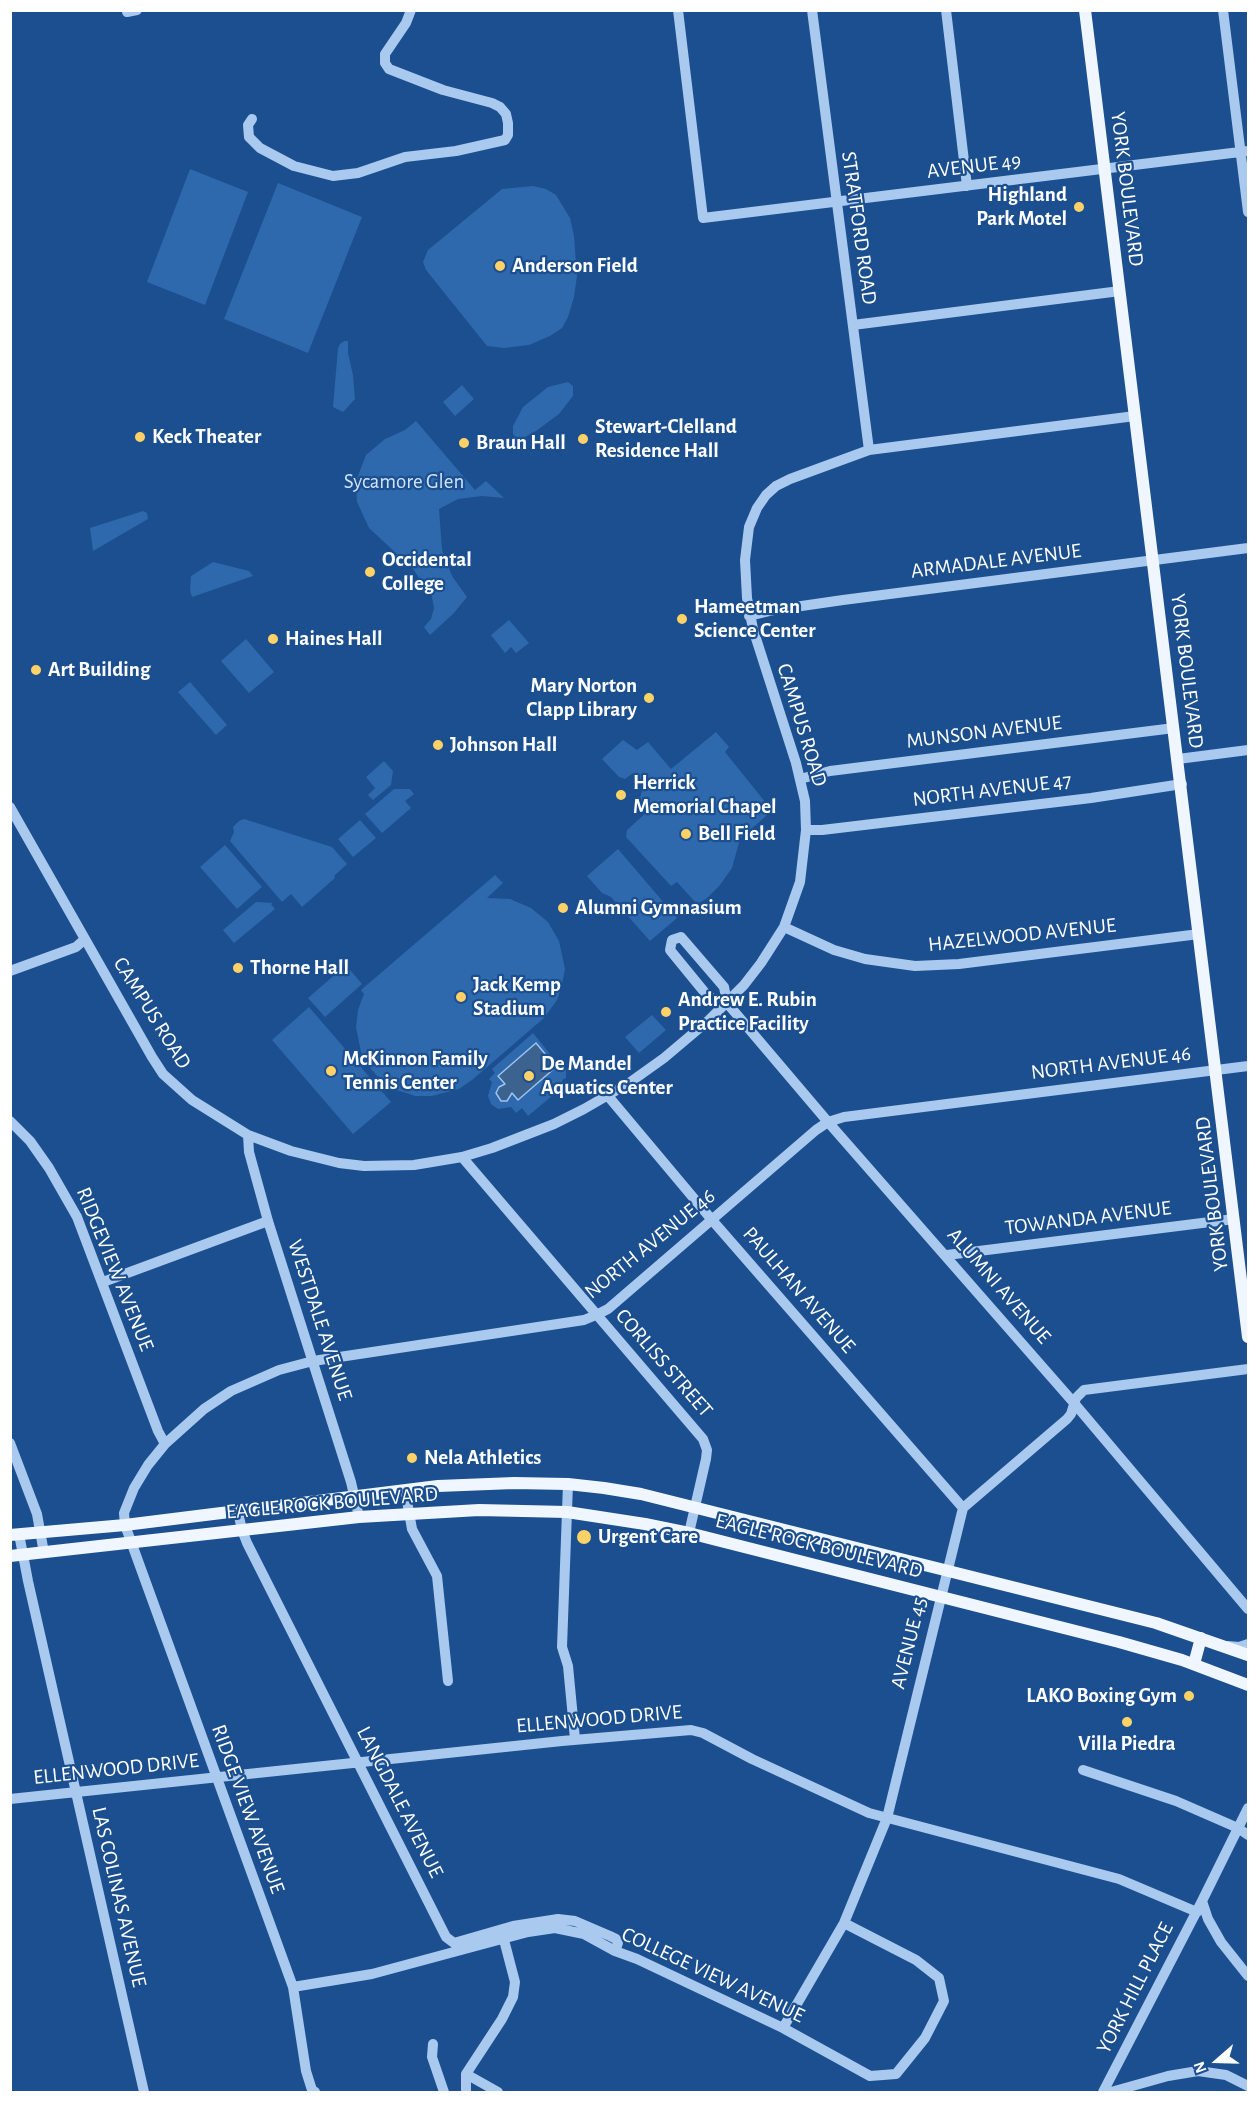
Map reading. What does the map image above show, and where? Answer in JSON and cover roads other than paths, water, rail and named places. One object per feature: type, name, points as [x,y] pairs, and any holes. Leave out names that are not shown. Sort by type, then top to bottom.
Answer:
[{"type":"main road","name":"YORK BOULEVARD","points":[[1085,10],[1182,784],[1248,1337]]},
{"type":"main road","name":"EAGLE ROCK BOULEVARD","points":[[15,1535],[125,1526],[405,1490],[473,1484],[568,1485],[631,1492],[948,1570],[1156,1623],[1248,1655]]},
{"type":"main road","name":"EAGLE ROCK BOULEVARD","points":[[17,1556],[359,1517],[479,1510],[567,1512],[625,1520],[689,1533],[1119,1642],[1194,1664],[1248,1685]]},
{"type":"main road","points":[[1194,1664],[1201,1638]]},
{"type":"street","points":[[252,119],[248,125],[249,137],[260,148],[312,172],[333,176],[350,175],[405,157],[456,151],[505,140],[508,135],[508,123],[506,114],[500,107],[443,90],[389,69],[385,63],[385,54],[406,23],[411,10]]},
{"type":"street","name":"AVENUE 49","points":[[678,10],[704,218],[1244,152]]},
{"type":"street","name":"STRATFORD ROAD","points":[[812,10],[869,450]]},
{"type":"street","points":[[946,10],[967,186]]},
{"type":"street","points":[[1223,10],[1244,152],[1248,212]]},
{"type":"street","points":[[853,325],[1120,291]]},
{"type":"street","name":"CAMPUS ROAD","points":[[12,814],[152,1058],[163,1074],[192,1100],[248,1135],[314,1158],[364,1166],[414,1165],[462,1157],[554,1124],[609,1096],[664,1058],[727,1003],[761,963],[784,927],[800,882],[806,830],[805,801],[749,616],[745,560],[749,527],[757,508],[766,495],[776,486],[800,475],[869,450],[1135,416]]},
{"type":"street","name":"ARMADALE AVENUE","points":[[749,616],[843,600],[1248,548]]},
{"type":"street","name":"MUNSON AVENUE","points":[[800,779],[830,771],[1174,728]]},
{"type":"street","points":[[1178,759],[1248,750]]},
{"type":"street","name":"NORTH AVENUE 47","points":[[806,830],[1044,804],[1182,784]]},
{"type":"street","name":"HAZELWOOD AVENUE","points":[[784,927],[834,950],[854,956],[915,966],[959,964],[1199,934]]},
{"type":"street","name":"ALUMNI AVENUE","points":[[727,1003],[712,999],[706,994],[670,950],[672,940],[681,937],[724,987],[727,1003],[828,1122],[1244,1598],[1248,1609]]},
{"type":"street","points":[[10,971],[76,947],[85,939]]},
{"type":"street","name":"NORTH AVENUE 46","points":[[125,1526],[124,1513],[134,1488],[165,1444],[204,1409],[231,1391],[279,1370],[314,1361],[584,1320],[596,1315],[608,1309],[828,1122],[843,1117],[1248,1066]]},
{"type":"street","name":"PAULHAN AVENUE","points":[[609,1096],[712,1220],[963,1508]]},
{"type":"street","name":"RIDGEVIEW AVENUE","points":[[10,1121],[30,1141],[77,1217],[158,1431],[165,1444]]},
{"type":"street","name":"WESTDALE AVENUE","points":[[248,1135],[249,1152],[268,1221],[314,1361],[355,1496],[359,1517]]},
{"type":"street","name":"CORLISS STREET","points":[[462,1157],[703,1439],[707,1450],[706,1459],[689,1533]]},
{"type":"street","name":"TOWANDA AVENUE","points":[[946,1255],[1234,1219]]},
{"type":"street","points":[[103,1282],[268,1221]]},
{"type":"street","points":[[963,1508],[1068,1419],[1079,1393],[1084,1390],[1248,1369]]},
{"type":"street","points":[[10,1443],[37,1514],[44,1553]]},
{"type":"street","points":[[568,1485],[562,1647],[567,1666],[575,1739]]},
{"type":"street","points":[[405,1490],[412,1529],[437,1576],[448,1681]]},
{"type":"street","name":"AVENUE 45","points":[[783,2028],[844,1923],[887,1818],[963,1508]]},
{"type":"street","name":"LANGDALE AVENUE","points":[[238,1512],[242,1530],[446,1937],[454,1943],[513,1926],[558,1919],[575,1921],[616,1939],[618,1943],[615,1951]]},
{"type":"street","points":[[125,1526],[129,1542]]},
{"type":"street","name":"LAS COLINAS AVENUE","points":[[15,1535],[17,1556],[144,2092]]},
{"type":"street","name":"RIDGE VIEW AVENUE","points":[[129,1542],[293,1987],[306,2071],[312,2092]]},
{"type":"street","points":[[1220,1644],[1239,1647],[1248,1644]]},
{"type":"street","name":"ELLENWOOD DRIVE","points":[[10,1799],[575,1739],[690,1730],[703,1733],[752,1759],[869,1813],[1119,1880],[1197,1912]]},
{"type":"street","points":[[1083,1770],[1176,1801],[1238,1828],[1248,1835]]},
{"type":"street","points":[[1248,1808],[1202,1901],[1208,1919],[1221,1942],[1248,1976]]},
{"type":"street","name":"YORK HILL PLACE","points":[[1103,2092],[1202,1901]]},
{"type":"street","name":"COLLEGE VIEW AVENUE","points":[[293,1987],[372,1974],[528,1932],[555,1928],[584,1934],[615,1951],[637,1959],[783,2028],[870,2076],[896,2074],[925,2038],[944,2001],[939,1978],[916,1960],[844,1923]]},
{"type":"street","points":[[466,2092],[466,2074],[502,2019],[513,1997],[515,1982],[504,1940]]},
{"type":"street","points":[[433,2044],[432,2057],[444,2092]]},
{"type":"street","points":[[1112,2092],[1168,2076],[1198,2071],[1226,2075],[1248,2086]]},
{"type":"street","points":[[466,2074],[498,2092]]},
{"type":"place","name":"Highland Park Motel","points":[[1079,207]]},
{"type":"place","name":"Anderson Field","points":[[500,266]]},
{"type":"place","name":"Keck Theater","points":[[140,437]]},
{"type":"place","name":"Stewart-Clelland Residence Hall","points":[[583,439]]},
{"type":"place","name":"Braun Hall","points":[[464,443]]},
{"type":"place","name":"Occidental College","points":[[370,572]]},
{"type":"place","name":"Hameetman Science Center","points":[[682,619]]},
{"type":"place","name":"Haines Hall","points":[[273,639]]},
{"type":"place","name":"Art Building","points":[[36,670]]},
{"type":"place","name":"Mary Norton Clapp Library","points":[[649,698]]},
{"type":"place","name":"Johnson Hall","points":[[438,745]]},
{"type":"place","name":"Herrick Memorial Chapel","points":[[621,795]]},
{"type":"place","name":"Bell Field","points":[[686,834]]},
{"type":"place","name":"Alumni Gymnasium","points":[[563,908]]},
{"type":"place","name":"Thorne Hall","points":[[238,968]]},
{"type":"place","name":"Jack Kemp Stadium","points":[[461,997]]},
{"type":"place","name":"Andrew E. Rubin Practice Facility","points":[[666,1012]]},
{"type":"place","name":"McKinnon Family Tennis Center","points":[[331,1071]]},
{"type":"place","name":"De Mandel Aquatics Center","points":[[529,1076]]},
{"type":"place","name":"Nela Athletics","points":[[412,1458]]},
{"type":"place","name":"Urgent Care","points":[[584,1537]]},
{"type":"place","name":"LAKO Boxing Gym","points":[[1189,1696]]},
{"type":"place","name":"Villa Piedra","points":[[1127,1722]]},
{"type":"park label","name":"Sycamore Glen","points":[[404,482]]}]
